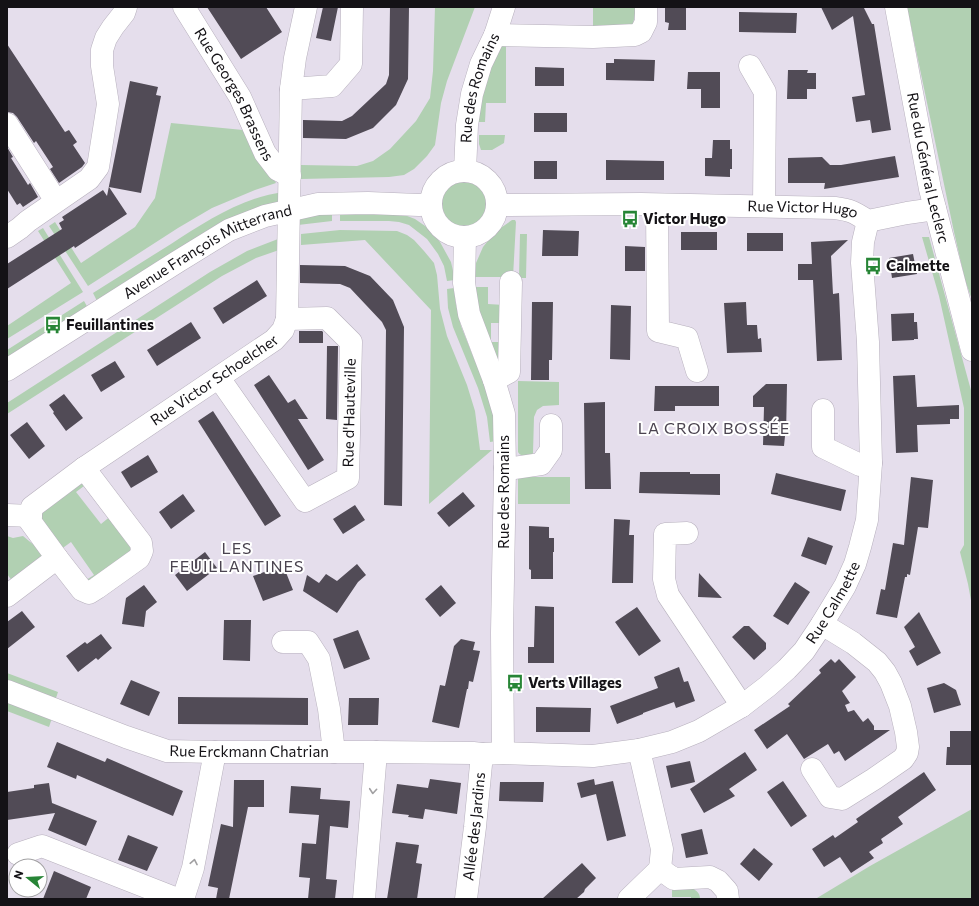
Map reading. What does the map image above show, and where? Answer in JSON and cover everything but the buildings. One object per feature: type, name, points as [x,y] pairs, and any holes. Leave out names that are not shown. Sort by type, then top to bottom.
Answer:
[{"type":"street","points":[[7,237],[89,179],[98,167],[108,104],[102,66],[102,50],[106,38],[124,13],[126,7]]},
{"type":"street","name":"Rue Georges Brassens","points":[[184,7],[240,97],[265,153],[278,170],[290,176]]},
{"type":"street","name":"Rue Victor Schoelcher","points":[[31,516],[32,507],[84,468],[274,340],[283,330],[287,319],[292,89],[295,58],[306,7]]},
{"type":"street","points":[[292,89],[332,86],[351,64],[352,7]]},
{"type":"street","name":"Rue des Romains","points":[[465,171],[467,125],[472,94],[481,64],[495,35],[504,7]]},
{"type":"street","points":[[495,35],[635,35],[641,32],[646,22],[646,7]]},
{"type":"street","name":"Rue du Général Leclerc","points":[[896,7],[930,189],[971,342]]},
{"type":"street","points":[[750,66],[765,92],[764,206]]},
{"type":"street","points":[[7,124],[56,201]]},
{"type":"street","points":[[465,171],[473,172],[488,181],[495,192],[498,205],[495,217],[488,228],[477,235],[465,237],[452,235],[441,228],[434,217],[431,204],[432,197],[439,183],[444,178],[450,174],[465,171]]},
{"type":"street","name":"Avenue François Mitterrand","points":[[7,370],[171,265],[229,230],[265,216],[318,204],[431,204]]},
{"type":"street","name":"Rue Victor Hugo","points":[[498,205],[657,205],[835,208],[855,212],[868,221],[935,209]]},
{"type":"street","points":[[657,205],[658,330],[687,338],[697,370]]},
{"type":"street","name":"Rue Calmette","points":[[492,753],[593,756],[639,750],[672,742],[699,731],[742,706],[787,669],[804,650],[822,624],[844,586],[860,547],[867,520],[871,462],[868,342],[862,263],[863,242],[868,221]]},
{"type":"street","name":"Rue des Romains","points":[[465,237],[464,283],[469,314],[494,380],[504,414],[505,468],[502,633],[492,753]]},
{"type":"street","points":[[494,380],[508,372],[511,282]]},
{"type":"street","name":"Rue d'Hauteville","points":[[219,378],[305,501],[348,478],[351,342],[327,318],[287,319]]},
{"type":"street","points":[[823,410],[823,447],[860,465],[871,462]]},
{"type":"street","points":[[505,468],[541,464],[551,450],[551,425]]},
{"type":"street","points":[[7,515],[31,516],[30,521],[82,590],[89,592],[97,588],[139,558],[142,551],[141,543],[84,468]]},
{"type":"street","points":[[688,533],[665,534],[664,579],[668,595],[742,706]]},
{"type":"street","points":[[7,596],[57,558]]},
{"type":"street","points":[[812,769],[830,797],[842,799],[903,759],[907,753],[908,747],[900,706],[885,672],[877,662],[822,624]]},
{"type":"street","points":[[283,642],[308,642],[319,659],[329,709],[334,752]]},
{"type":"street","name":"Rue Erckmann Chatrian","points":[[7,691],[126,737],[167,751],[492,753]]},
{"type":"street","points":[[629,899],[660,869],[662,849],[639,750]]},
{"type":"street","points":[[183,899],[193,868],[215,752]]},
{"type":"street","points":[[364,899],[376,752]]},
{"type":"street","name":"Allée des Jardins","points":[[466,899],[475,827],[492,753]]},
{"type":"street","points":[[18,854],[42,846],[177,899]]},
{"type":"street","points":[[660,869],[674,879],[710,878],[718,881],[727,891],[728,899]]},
{"type":"green space","points":[[435,7],[475,7],[447,81],[441,103],[435,145],[427,156],[414,169],[404,175],[389,177],[301,179],[301,165],[357,166],[373,161],[390,149],[416,121],[430,98],[433,71]]},
{"type":"green space","points":[[593,7],[636,7],[633,25],[593,27]]},
{"type":"green space","points":[[907,7],[972,7],[972,300],[965,280],[954,232]]},
{"type":"green space","points":[[499,45],[506,46],[506,103],[486,103],[485,122],[476,122],[481,94]]},
{"type":"green space","points":[[171,123],[243,130],[276,183],[212,208],[88,286],[49,226],[55,222],[81,263],[135,227],[155,198]]},
{"type":"green space","points":[[479,135],[505,135],[504,143],[492,150],[481,150]]},
{"type":"green space","points":[[465,181],[478,185],[484,191],[488,204],[484,217],[478,223],[465,227],[452,223],[446,217],[442,204],[446,191],[452,185]]},
{"type":"green space","points":[[284,192],[283,199],[97,301],[93,293],[197,227],[224,212],[253,199]]},
{"type":"green space","points":[[332,212],[332,221],[298,225],[301,216]]},
{"type":"green space","points":[[340,212],[402,214],[415,219],[428,228],[440,242],[451,262],[455,280],[447,281],[444,266],[438,254],[427,239],[409,225],[389,221],[340,221]]},
{"type":"green space","points":[[512,220],[515,220],[516,222],[513,277],[474,277],[476,263],[483,247],[495,232]]},
{"type":"green space","points":[[43,228],[83,292],[7,339],[7,326],[71,283],[38,231]]},
{"type":"green space","points":[[340,230],[397,231],[414,240],[434,263],[437,275],[440,309],[447,336],[467,385],[475,411],[480,450],[492,450],[429,504],[431,310],[365,240],[301,245],[301,234]]},
{"type":"green space","points":[[520,234],[527,234],[526,278],[519,278]]},
{"type":"green space","points":[[922,237],[929,237],[972,394],[972,606],[960,552],[964,545],[964,408],[939,296]]},
{"type":"green space","points":[[278,239],[279,250],[256,258],[222,276],[7,414],[7,403],[210,272],[247,251]]},
{"type":"green space","points":[[475,287],[488,287],[488,304],[504,305],[503,323],[491,323],[491,342],[503,342],[499,366],[478,317]]},
{"type":"green space","points":[[454,288],[461,326],[492,404],[497,441],[490,442],[487,417],[478,388],[453,327],[448,308],[447,289]]},
{"type":"green space","points":[[84,301],[88,308],[7,359],[7,350]]},
{"type":"green space","points":[[518,381],[559,382],[559,405],[543,406],[537,410],[534,417],[533,453],[531,456],[525,456],[519,454],[518,452]]},
{"type":"green space","points":[[518,477],[570,477],[570,504],[518,504]]},
{"type":"green space","points":[[73,482],[88,483],[76,492],[101,524],[112,515],[135,550],[94,583],[83,582],[94,575],[71,542],[60,550],[39,524],[39,508]]},
{"type":"green space","points":[[7,536],[13,538],[23,536],[41,551],[43,555],[13,582],[7,574]]},
{"type":"green space","points":[[7,673],[58,692],[55,701],[7,683]]},
{"type":"green space","points":[[7,700],[52,718],[49,727],[7,711]]},
{"type":"green space","points":[[972,809],[972,899],[817,898],[870,866]]},
{"type":"green space","points":[[692,888],[698,892],[700,899],[691,899],[691,897],[672,897],[672,890]]},
{"type":"place","name":"Victor Hugo","points":[[630,219]]},
{"type":"place","name":"Calmette","points":[[873,266]]},
{"type":"place","name":"Feuillantines","points":[[53,325]]},
{"type":"place","name":"Verts Villages","points":[[515,683]]},
{"type":"district","name":"LA CROIX BOSSÉE","points":[[714,428]]},
{"type":"district","name":"LES FEUILLANTINES","points":[[237,557]]}]
